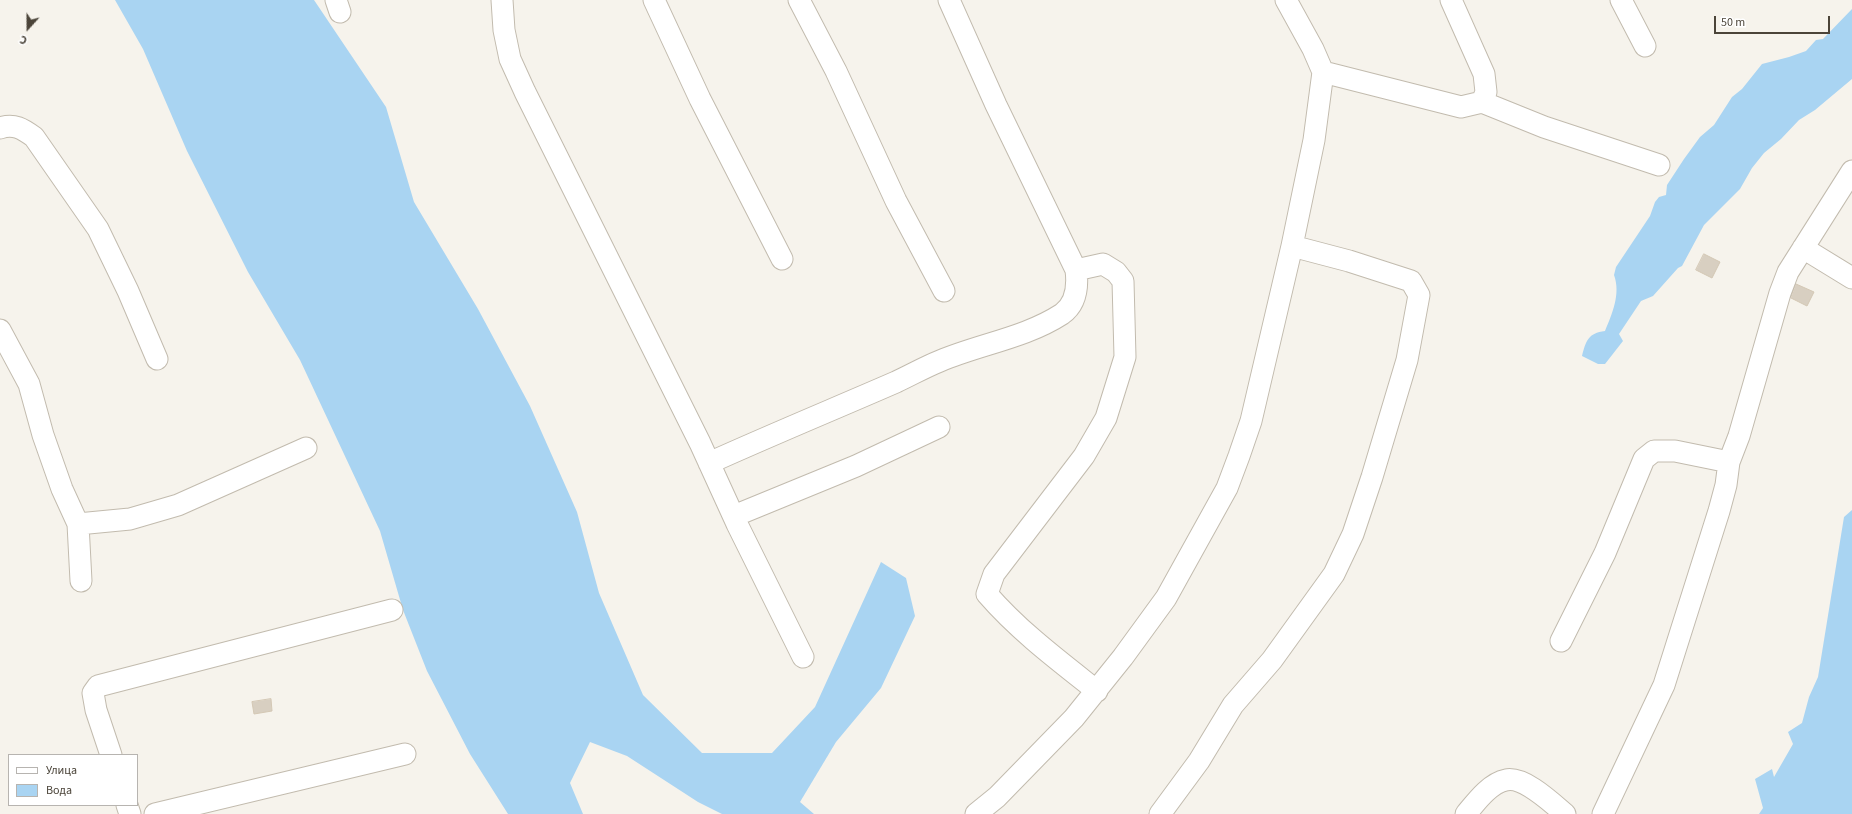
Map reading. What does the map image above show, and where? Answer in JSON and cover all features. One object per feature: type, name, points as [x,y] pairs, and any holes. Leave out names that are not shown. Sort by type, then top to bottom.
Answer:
[{"type":"street","points":[[502,0],[504,30],[510,59],[803,657]]},
{"type":"street","points":[[654,0],[700,99],[782,259]]},
{"type":"street","points":[[799,0],[836,72],[896,201],[944,291]]},
{"type":"street","points":[[709,464],[783,429],[941,361],[1032,329],[1063,313],[1073,300],[1078,285],[1076,270],[996,105],[949,0]]},
{"type":"street","points":[[976,814],[997,797],[1074,718],[1097,691],[1166,598],[1226,488],[1251,421],[1292,246],[1314,140],[1323,72],[1313,49],[1286,0]]},
{"type":"street","points":[[1451,0],[1484,74],[1486,92],[1482,102]]},
{"type":"street","points":[[1621,0],[1645,46]]},
{"type":"street","points":[[1323,72],[1461,107],[1482,102],[1544,127],[1659,165]]},
{"type":"street","points":[[0,128],[7,125],[20,127],[34,137],[98,229],[128,291],[157,359]]},
{"type":"street","points":[[1603,814],[1664,686],[1719,511],[1726,485],[1729,462],[1739,436],[1780,293],[1788,272],[1852,171]]},
{"type":"street","points":[[1160,814],[1199,761],[1233,705],[1272,660],[1309,611],[1334,574],[1353,534],[1372,478],[1407,360],[1419,294],[1411,281],[1355,263],[1292,246]]},
{"type":"street","points":[[1803,248],[1852,278]]},
{"type":"street","points":[[1076,270],[1103,264],[1116,272],[1123,281],[1125,357],[1106,418],[1084,456],[994,574],[987,594],[1005,615],[1063,665],[1097,691]]},
{"type":"street","points":[[0,330],[29,384],[62,490],[78,524],[82,581]]},
{"type":"street","points":[[734,516],[856,466],[939,427]]},
{"type":"street","points":[[78,524],[130,519],[178,505],[306,448]]},
{"type":"street","points":[[1561,640],[1606,553],[1644,459],[1654,451],[1675,451],[1729,462]]},
{"type":"street","points":[[111,754],[96,710],[93,693],[98,686],[392,610]]},
{"type":"street","points":[[155,814],[405,754]]},
{"type":"street","points":[[1466,814],[1478,800],[1493,787],[1505,780],[1514,780],[1529,787],[1565,814]]},
{"type":"water","points":[[115,0],[314,0],[386,107],[414,202],[478,309],[530,406],[577,512],[599,593],[643,695],[702,753],[772,753],[815,707],[881,562],[906,578],[915,616],[881,688],[836,742],[800,802],[814,814],[722,814],[698,802],[627,756],[590,742],[570,783],[583,814],[508,814],[470,754],[427,671],[403,610],[380,531],[300,360],[248,272],[187,151],[143,49]]},
{"type":"water","points":[[1852,9],[1852,79],[1815,110],[1799,120],[1781,139],[1764,153],[1752,168],[1740,189],[1704,225],[1682,266],[1678,268],[1653,296],[1641,301],[1619,334],[1623,341],[1605,364],[1598,364],[1582,356],[1585,346],[1591,336],[1605,331],[1610,318],[1615,304],[1617,289],[1614,275],[1616,267],[1650,216],[1655,202],[1659,197],[1666,195],[1667,185],[1700,137],[1714,125],[1732,97],[1742,89],[1762,64],[1806,51],[1816,40],[1823,39]]},
{"type":"water","points":[[1852,510],[1852,814],[1759,814],[1763,808],[1755,779],[1772,769],[1774,777],[1793,744],[1788,732],[1802,723],[1809,697],[1818,677],[1844,517]]},
{"type":"building","points":[[1704,254],[1720,262],[1712,278],[1696,270]]},
{"type":"building","points":[[1796,284],[1814,292],[1807,306],[1791,298]]},
{"type":"building","points":[[271,699],[272,711],[254,714],[252,702]]}]
